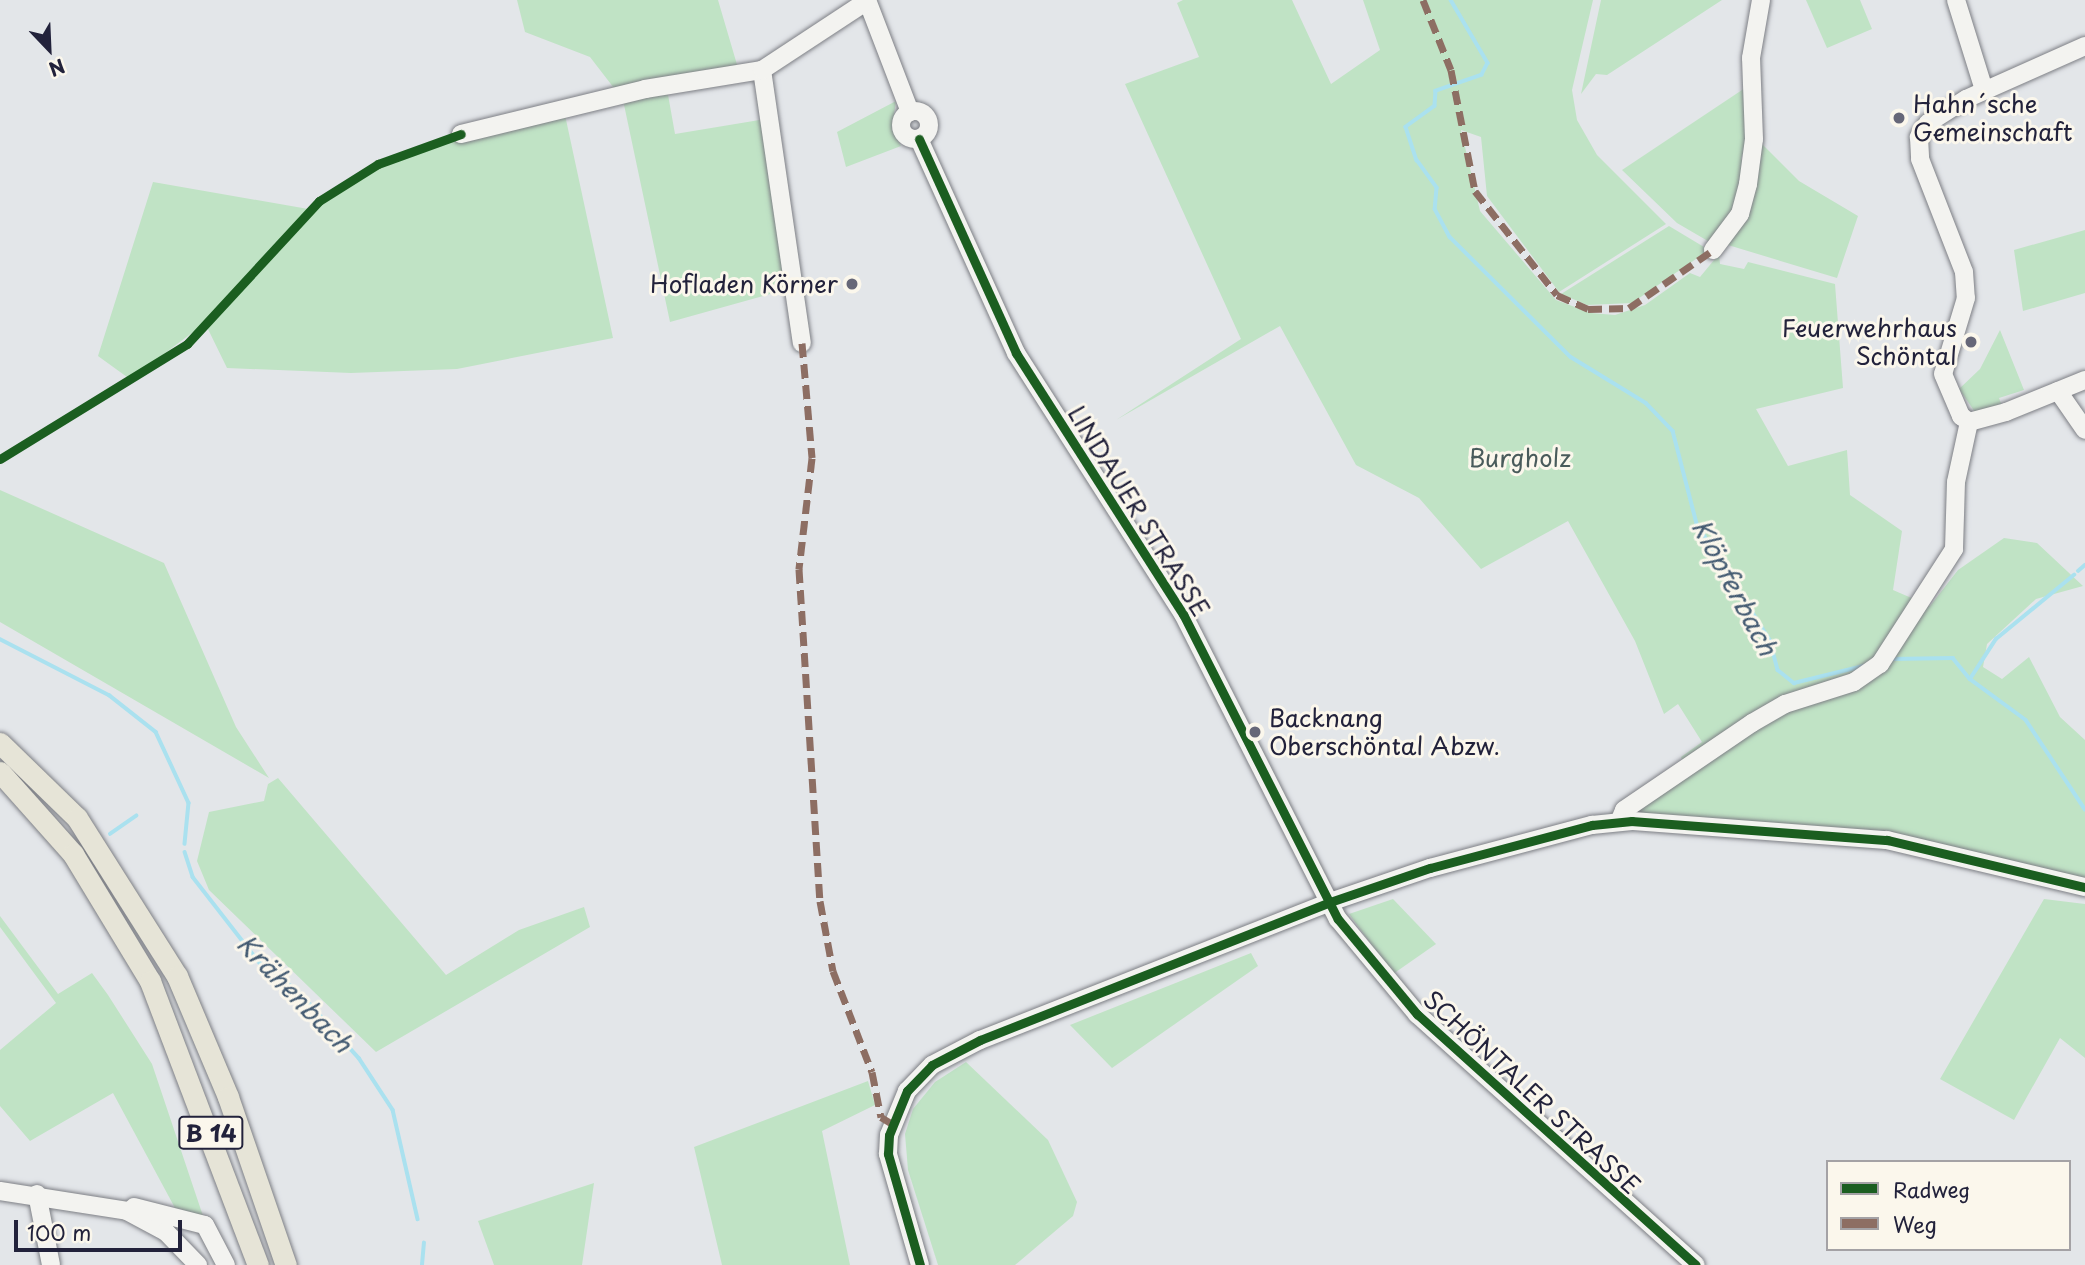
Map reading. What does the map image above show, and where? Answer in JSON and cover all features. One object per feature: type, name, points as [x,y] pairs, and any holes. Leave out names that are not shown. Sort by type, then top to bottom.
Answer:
[{"type":"main road","name":"B 14","points":[[0,743],[38,783],[73,854],[160,1002],[258,1265]]},
{"type":"main road","points":[[0,772],[73,854]]},
{"type":"main road","points":[[38,783],[84,827],[177,976],[228,1097],[286,1265]]},
{"type":"street","points":[[1713,250],[1740,214],[1748,184],[1754,146],[1751,58],[1761,0]]},
{"type":"street","points":[[1956,0],[1984,90]]},
{"type":"street","points":[[461,134],[645,89],[762,70],[867,1]]},
{"type":"street","name":"LINDAUER STRASSE","points":[[867,1],[910,112],[929,121],[919,139],[1016,354],[1183,614],[1330,902]]},
{"type":"street","points":[[1619,821],[1623,810],[1752,723],[1785,704],[1854,682],[1885,657],[1954,549],[1956,482],[1969,422],[1946,391],[1942,374],[1961,320],[1964,272],[1920,159],[1919,137],[1928,123],[1984,90],[2085,46]]},
{"type":"street","points":[[762,70],[802,343]]},
{"type":"street","points":[[1969,422],[2085,380]]},
{"type":"street","points":[[2059,391],[2085,430]]},
{"type":"street","points":[[920,1265],[888,1154],[891,1123],[923,1073],[968,1045],[1330,902],[1430,868],[1619,821],[1887,840],[2085,887]]},
{"type":"street","name":"SCHÖNTALER STRASSE","points":[[1330,902],[1384,982],[1696,1265]]},
{"type":"street","points":[[0,1191],[92,1201],[195,1220],[217,1237],[226,1265]]},
{"type":"street","points":[[37,1194],[51,1265]]},
{"type":"street","points":[[92,1201],[145,1220],[198,1265]]},
{"type":"green space","points":[[517,0],[718,0],[738,68],[617,92],[590,57],[525,32]]},
{"type":"green space","name":"Burgholz","points":[[1183,0],[1292,0],[1331,84],[1380,50],[1363,0],[1593,0],[1572,90],[1577,120],[1597,155],[1666,224],[1559,292],[1487,196],[1481,137],[1461,130],[1480,211],[1556,300],[1591,313],[1615,315],[1645,305],[1690,273],[1700,277],[1719,254],[1720,264],[1744,269],[1748,262],[1835,284],[1843,388],[1756,409],[1788,466],[1847,450],[1850,495],[1902,531],[1893,590],[1930,606],[1958,570],[2004,538],[2037,543],[2083,586],[2036,599],[1987,644],[1983,667],[2002,679],[2029,657],[2060,717],[2085,740],[2085,881],[1842,829],[1631,814],[1688,774],[1681,757],[1702,742],[1678,704],[1664,714],[1635,641],[1568,521],[1481,569],[1419,498],[1356,465],[1280,326],[1116,420],[1241,339],[1125,84],[1199,57],[1177,3]]},
{"type":"green space","points":[[1601,0],[1722,0],[1607,75],[1596,74],[1581,94]]},
{"type":"green space","points":[[1806,0],[1860,0],[1872,29],[1827,48]]},
{"type":"green space","points":[[1748,86],[1749,134],[1741,159],[1748,167],[1739,205],[1713,244],[1677,223],[1622,170]]},
{"type":"green space","points":[[667,89],[675,134],[766,119],[795,287],[670,322],[623,100]]},
{"type":"green space","points":[[896,101],[892,128],[901,146],[846,167],[837,132]]},
{"type":"green space","points":[[565,115],[613,338],[457,369],[351,373],[227,368],[205,323],[136,375],[127,377],[98,356],[153,182],[314,210],[382,166],[430,147]]},
{"type":"green space","points":[[1757,139],[1799,181],[1858,216],[1837,278],[1728,245]]},
{"type":"green space","points":[[1669,226],[1709,250],[1632,303],[1587,305],[1561,294]]},
{"type":"green space","points":[[2085,230],[2085,293],[2023,311],[2014,250]]},
{"type":"green space","points":[[2000,330],[2024,390],[1999,398],[2002,406],[1975,412],[1959,389],[1980,369]]},
{"type":"green space","points":[[0,490],[164,563],[236,727],[269,778],[0,622]]},
{"type":"green space","points":[[278,778],[446,975],[519,930],[584,907],[590,927],[376,1052],[209,890],[197,861],[209,812],[264,801],[268,784]]},
{"type":"green space","points":[[1393,899],[1436,944],[1393,974],[1349,914]]},
{"type":"green space","points":[[2044,899],[2085,904],[2085,1058],[2060,1038],[2014,1120],[1940,1079]]},
{"type":"green space","points":[[0,916],[58,994],[92,973],[108,995],[152,1064],[203,1216],[175,1208],[113,1093],[30,1141],[0,1106],[0,1050],[56,1003],[0,927]]},
{"type":"green space","points":[[1251,953],[1258,966],[1112,1068],[1070,1025]]},
{"type":"green space","points":[[966,1062],[1048,1140],[1077,1202],[1073,1216],[1015,1265],[938,1265],[908,1170],[905,1134],[913,1109],[935,1082]]},
{"type":"green space","points":[[868,1081],[875,1105],[822,1131],[850,1265],[722,1265],[694,1147]]},
{"type":"green space","points":[[594,1183],[582,1265],[494,1265],[478,1221]]},
{"type":"waterway","name":"Klöpferbach","points":[[1451,0],[1488,63],[1482,75],[1436,91],[1435,106],[1406,127],[1417,160],[1437,188],[1435,209],[1450,237],[1571,357],[1646,403],[1673,431],[1697,524],[1770,640],[1778,670],[1794,683],[1863,666]]},
{"type":"waterway","points":[[2078,571],[2085,565]]},
{"type":"waterway","points":[[1970,679],[1996,639],[2074,575]]},
{"type":"waterway","name":"Krähenbach","points":[[0,639],[109,695],[156,732],[189,803],[185,844]]},
{"type":"waterway","name":"Klöpferbach","points":[[1890,659],[1953,658],[1970,679],[2026,720],[2085,809]]},
{"type":"waterway","points":[[110,834],[136,816]]},
{"type":"waterway","name":"Krähenbach","points":[[185,852],[193,877],[260,963],[298,991],[359,1058],[393,1110],[418,1219]]},
{"type":"waterway","name":"Krähenbach","points":[[422,1265],[424,1243]]},
{"type":"marked path","points":[[1423,0],[1451,70],[1475,191],[1557,295],[1588,309],[1629,308],[1713,250]]},
{"type":"marked path","points":[[802,343],[812,458],[799,569],[820,901],[833,971],[872,1072],[881,1117],[891,1123]]},
{"type":"cycle path","points":[[0,459],[187,344],[319,201],[378,164],[461,134]]},
{"type":"cycle path","points":[[919,139],[1016,353],[1183,614],[1338,919],[1417,1014],[1696,1265]]},
{"type":"cycle path","points":[[920,1265],[888,1154],[889,1135],[907,1091],[932,1065],[980,1040],[1330,902],[1430,868],[1592,825],[1632,821],[1887,840],[2085,887]]},
{"type":"place","name":"Hahn´sche Gemeinschaft","points":[[1899,118]]},
{"type":"place","name":"Hofladen Körner","points":[[852,284]]},
{"type":"place","name":"Feuerwehrhaus Schöntal","points":[[1971,342]]},
{"type":"place","name":"Backnang Oberschöntal Abzw.","points":[[1255,732]]}]
